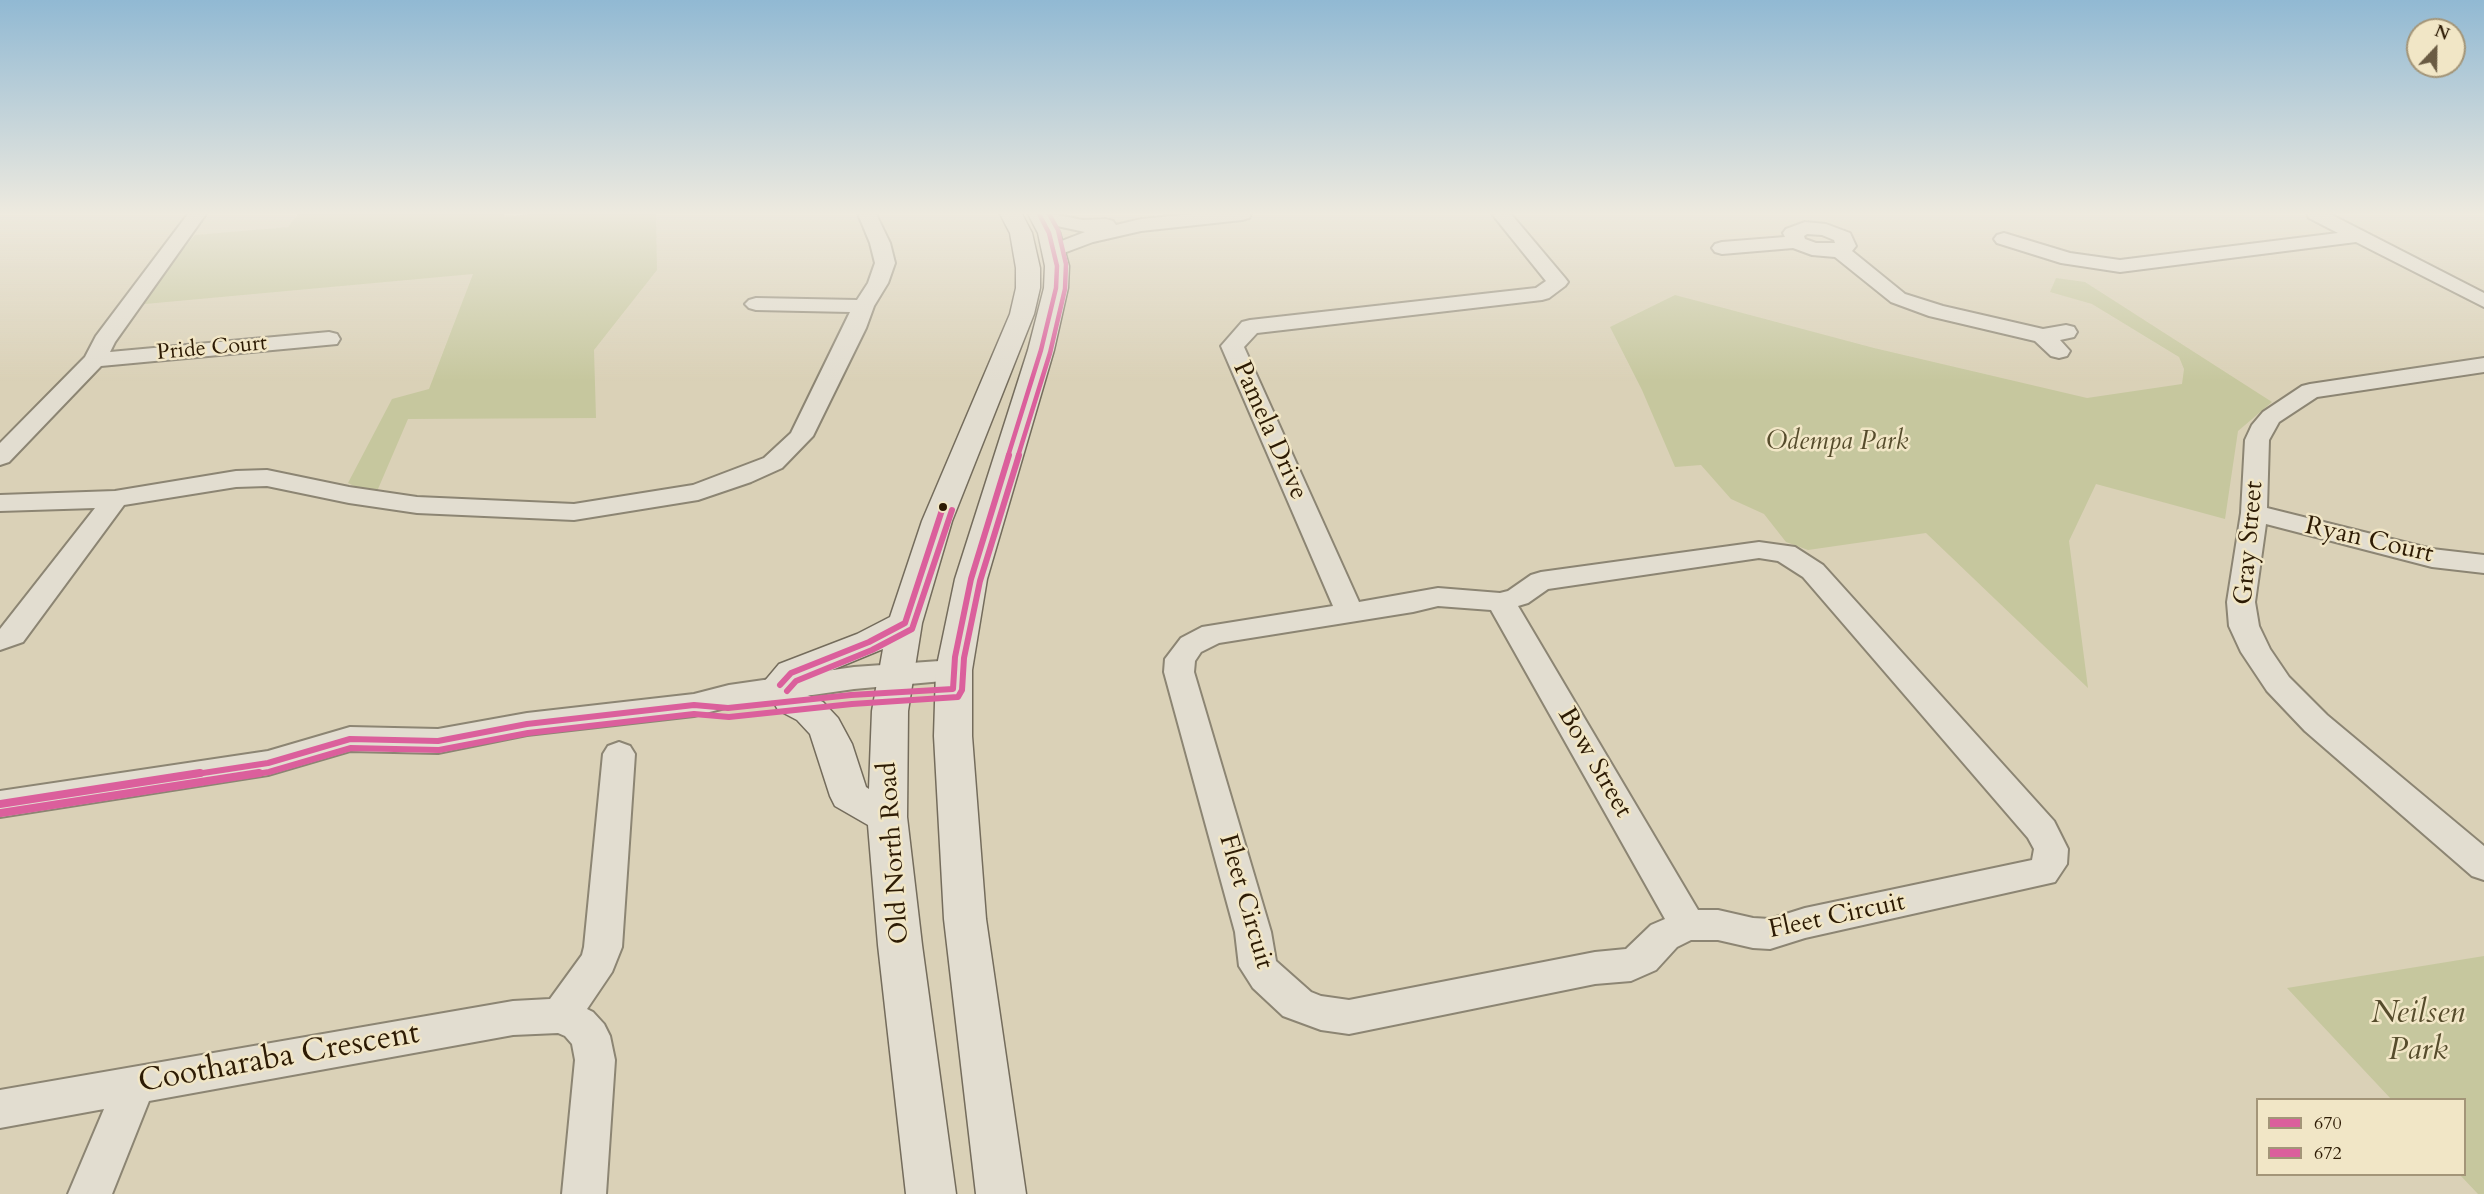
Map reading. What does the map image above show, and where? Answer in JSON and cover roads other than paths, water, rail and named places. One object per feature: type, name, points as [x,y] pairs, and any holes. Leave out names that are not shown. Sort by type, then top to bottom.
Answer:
[{"type":"main road","name":"Old North Road","points":[[931,1194],[900,945],[887,817],[890,711],[905,623],[938,521],[1022,314],[1028,288],[1028,270]]},
{"type":"main road","points":[[1001,1194],[965,920],[953,736],[953,680],[971,579],[1051,315],[1057,270]]},
{"type":"main road","points":[[887,817],[849,796],[833,744],[825,728],[810,711],[784,695],[791,673],[861,645],[905,623]]},
{"type":"street","points":[[0,457],[95,360],[104,340],[156,270]]},
{"type":"street","points":[[0,503],[115,499],[236,479],[267,478],[382,500],[517,511],[574,512],[698,492],[773,463],[801,436],[883,270]]},
{"type":"street","name":"Pamela Drive","points":[[1350,613],[1232,346],[1250,327],[1542,294],[1558,282],[1548,270]]},
{"type":"street","points":[[1863,270],[1898,298],[1937,311],[2056,340]]},
{"type":"street","points":[[2424,270],[2484,301]]},
{"type":"street","points":[[754,305],[863,306]]},
{"type":"street","name":"Pride Court","points":[[95,360],[329,339]]},
{"type":"street","name":"Gray Street","points":[[2484,365],[2310,391],[2271,417],[2257,440],[2254,513],[2241,602],[2244,626],[2256,652],[2278,684],[2316,723],[2484,866]]},
{"type":"street","points":[[0,640],[13,634],[115,499]]},
{"type":"street","name":"Ryan Court","points":[[2254,513],[2432,558],[2484,564]]},
{"type":"street","name":"Fleet Circuit","points":[[1759,550],[1774,551],[1795,557],[1813,570],[2042,830],[2051,849],[2049,864],[2043,872],[2031,876],[1805,923],[1770,934],[1711,924],[1688,925],[1664,936],[1643,958],[1631,965],[1595,968],[1348,1017],[1321,1013],[1297,1004],[1277,989],[1258,966],[1253,932],[1179,667],[1180,659],[1191,645],[1212,634],[1350,613],[1438,597],[1501,602],[1518,597],[1541,581],[1575,578],[1759,550]]},
{"type":"street","name":"Bow Street","points":[[1501,602],[1688,925]]},
{"type":"street","points":[[0,804],[268,763],[350,739],[438,741],[527,724],[694,705],[728,708],[784,695],[894,683],[953,680]]},
{"type":"street","points":[[584,1194],[595,1060],[590,1036],[579,1024],[560,1016],[599,961],[603,947],[619,754]]},
{"type":"street","name":"Cootharaba Crescent","points":[[0,1109],[513,1018],[560,1016]]},
{"type":"street","points":[[90,1194],[135,1085]]},
{"type":"park label","name":"Odempa Park","points":[[1837,443]]},
{"type":"park label","name":"Neilsen Park","points":[[2418,1034]]}]
